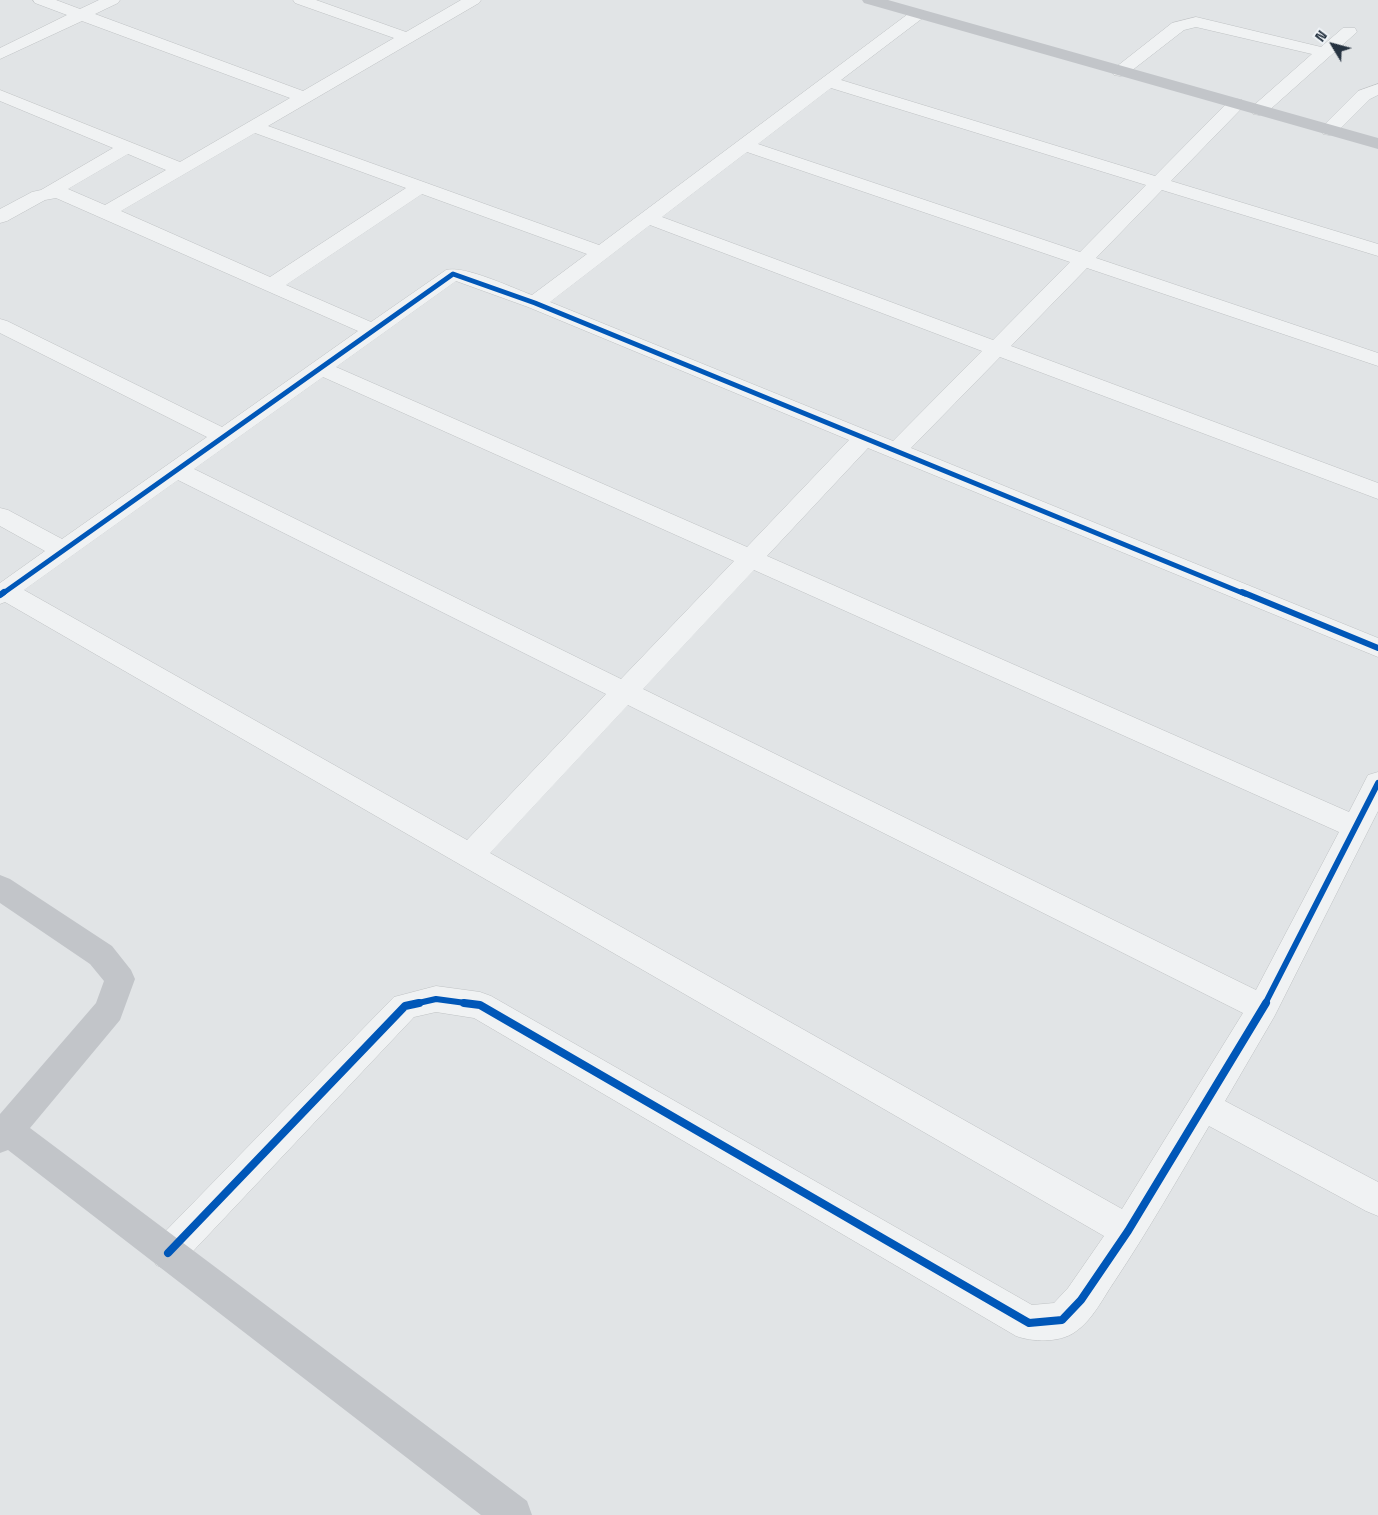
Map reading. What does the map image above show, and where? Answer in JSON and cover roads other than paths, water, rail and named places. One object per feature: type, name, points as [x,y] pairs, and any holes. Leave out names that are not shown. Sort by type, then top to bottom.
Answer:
[{"type":"street","points":[[41,0],[305,98]]},
{"type":"street","points":[[0,54],[112,0]]},
{"type":"street","points":[[301,0],[409,38]]},
{"type":"street","points":[[106,212],[473,0]]},
{"type":"street","points":[[878,1],[1378,144]]},
{"type":"street","points":[[535,303],[918,14]]},
{"type":"street","points":[[1120,70],[1178,26],[1196,22],[1323,52]]},
{"type":"street","points":[[1260,110],[1323,52],[1349,32]]},
{"type":"street","points":[[828,82],[1378,250]]},
{"type":"street","points":[[1329,130],[1364,95],[1378,89]]},
{"type":"street","points":[[0,94],[181,169]]},
{"type":"street","points":[[896,451],[1236,104]]},
{"type":"street","points":[[254,127],[602,253]]},
{"type":"street","points":[[744,145],[1378,360]]},
{"type":"street","points":[[0,217],[126,147]]},
{"type":"street","points":[[272,285],[421,188]]},
{"type":"street","points":[[48,192],[58,192],[106,212],[372,330]]},
{"type":"street","points":[[648,218],[1378,491]]},
{"type":"street","points":[[1128,1231],[470,856],[2,593],[453,274],[535,303],[1378,648]]},
{"type":"street","points":[[0,325],[222,436]]},
{"type":"street","points":[[319,367],[1355,827]]},
{"type":"street","points":[[470,856],[864,438]]},
{"type":"street","points":[[175,469],[1263,1008]]},
{"type":"street","points":[[0,516],[63,550]]},
{"type":"street","points":[[168,1252],[405,1006],[436,999],[480,1005],[1029,1323],[1062,1320],[1081,1300],[1128,1231],[1263,1008],[1378,783]]},
{"type":"street","points":[[0,887],[101,955],[120,979],[109,1010],[4,1134],[168,1252],[513,1515]]},
{"type":"street","points":[[1203,1106],[1378,1200]]}]
